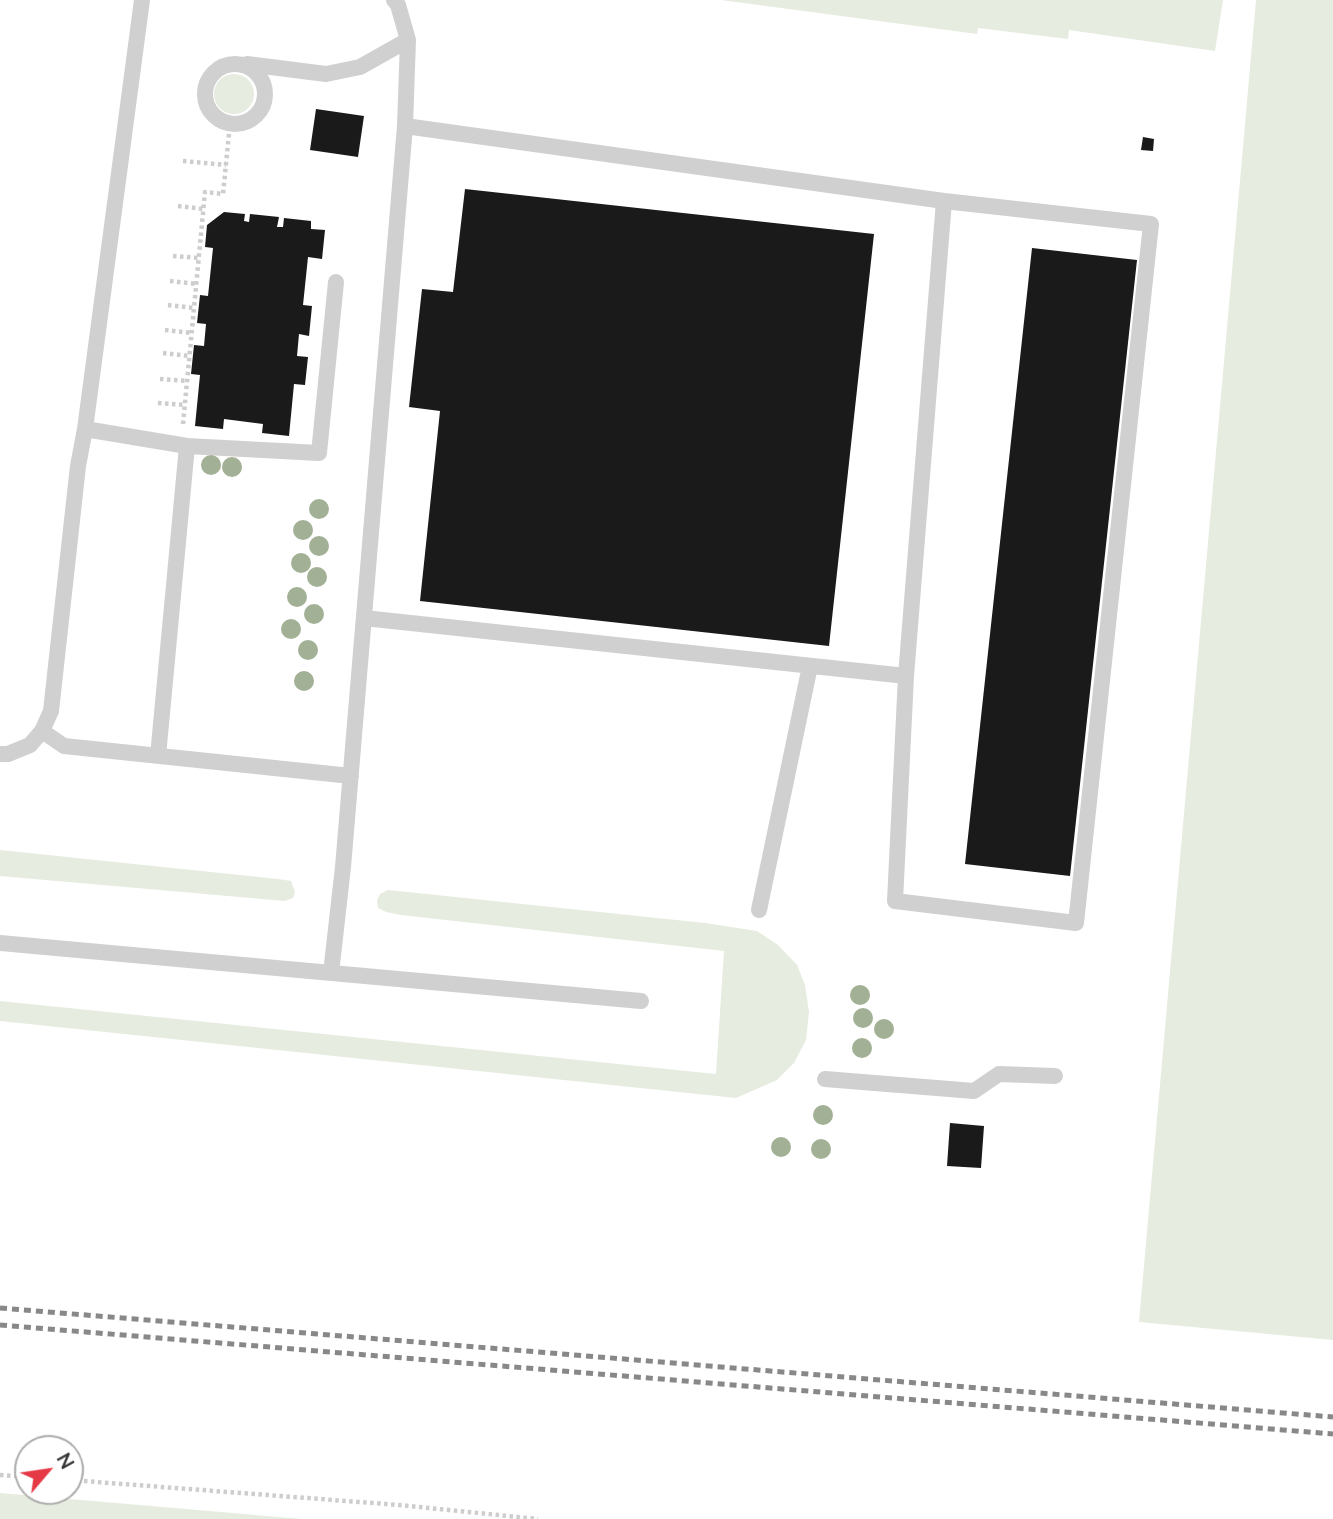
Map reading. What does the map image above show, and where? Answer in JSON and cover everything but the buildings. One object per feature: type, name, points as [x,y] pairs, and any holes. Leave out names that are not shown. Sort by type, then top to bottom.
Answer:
[{"type":"lane","points":[[0,754],[8,754],[30,745],[42,731],[51,711],[78,466],[142,0]]},
{"type":"lane","points":[[331,973],[351,776],[405,127],[408,40],[398,5],[394,0]]},
{"type":"lane","points":[[240,64],[251,67],[264,83],[264,104],[250,121],[230,124],[211,113],[204,93],[211,74],[220,67],[240,64],[326,74],[360,67],[408,40]]},
{"type":"lane","points":[[405,127],[944,201],[1151,224],[1076,923],[895,901],[906,676],[944,201]]},
{"type":"lane","points":[[85,429],[184,446],[319,453],[336,282]]},
{"type":"lane","points":[[158,756],[184,446]]},
{"type":"lane","points":[[364,618],[906,676]]},
{"type":"lane","points":[[759,910],[810,666]]},
{"type":"lane","points":[[42,731],[64,746],[351,776]]},
{"type":"lane","points":[[0,943],[641,1001]]},
{"type":"lane","points":[[825,1079],[974,1091],[999,1074],[1055,1076]]},
{"type":"path","points":[[184,446],[185,405],[205,192],[223,194],[230,124]]},
{"type":"path","points":[[183,161],[226,165]]},
{"type":"path","points":[[178,206],[204,209]]},
{"type":"path","points":[[173,256],[199,258]]},
{"type":"path","points":[[170,281],[197,284]]},
{"type":"path","points":[[168,305],[194,308]]},
{"type":"path","points":[[165,330],[192,333]]},
{"type":"path","points":[[163,353],[190,356]]},
{"type":"path","points":[[160,379],[187,381]]},
{"type":"path","points":[[158,403],[185,405]]},
{"type":"path","points":[[84,1481],[399,1505],[538,1519]]},
{"type":"shaded area","points":[[721,0],[1223,0],[1215,51],[1069,30],[1068,39],[978,28],[977,34]]},
{"type":"shaded area","points":[[1256,0],[1333,0],[1333,1340],[1139,1322]]},
{"type":"shaded area","points":[[234,74],[248,80],[254,94],[248,108],[234,114],[220,108],[214,94],[220,80]]},
{"type":"shaded area","points":[[0,850],[278,879],[291,881],[295,892],[293,898],[285,901],[0,876]]},
{"type":"shaded area","points":[[388,890],[705,923],[757,931],[778,945],[797,965],[805,985],[809,1012],[806,1040],[794,1063],[777,1080],[736,1098],[0,1021],[0,1001],[716,1074],[724,951],[401,915],[378,908],[377,900],[380,894]]},
{"type":"shaded area","points":[[0,1493],[14,1494],[14,1505],[84,1505],[84,1500],[302,1519],[0,1519]]},
{"type":"railway","points":[[0,1308],[1333,1417]]},
{"type":"railway","points":[[0,1325],[1333,1434]]}]
